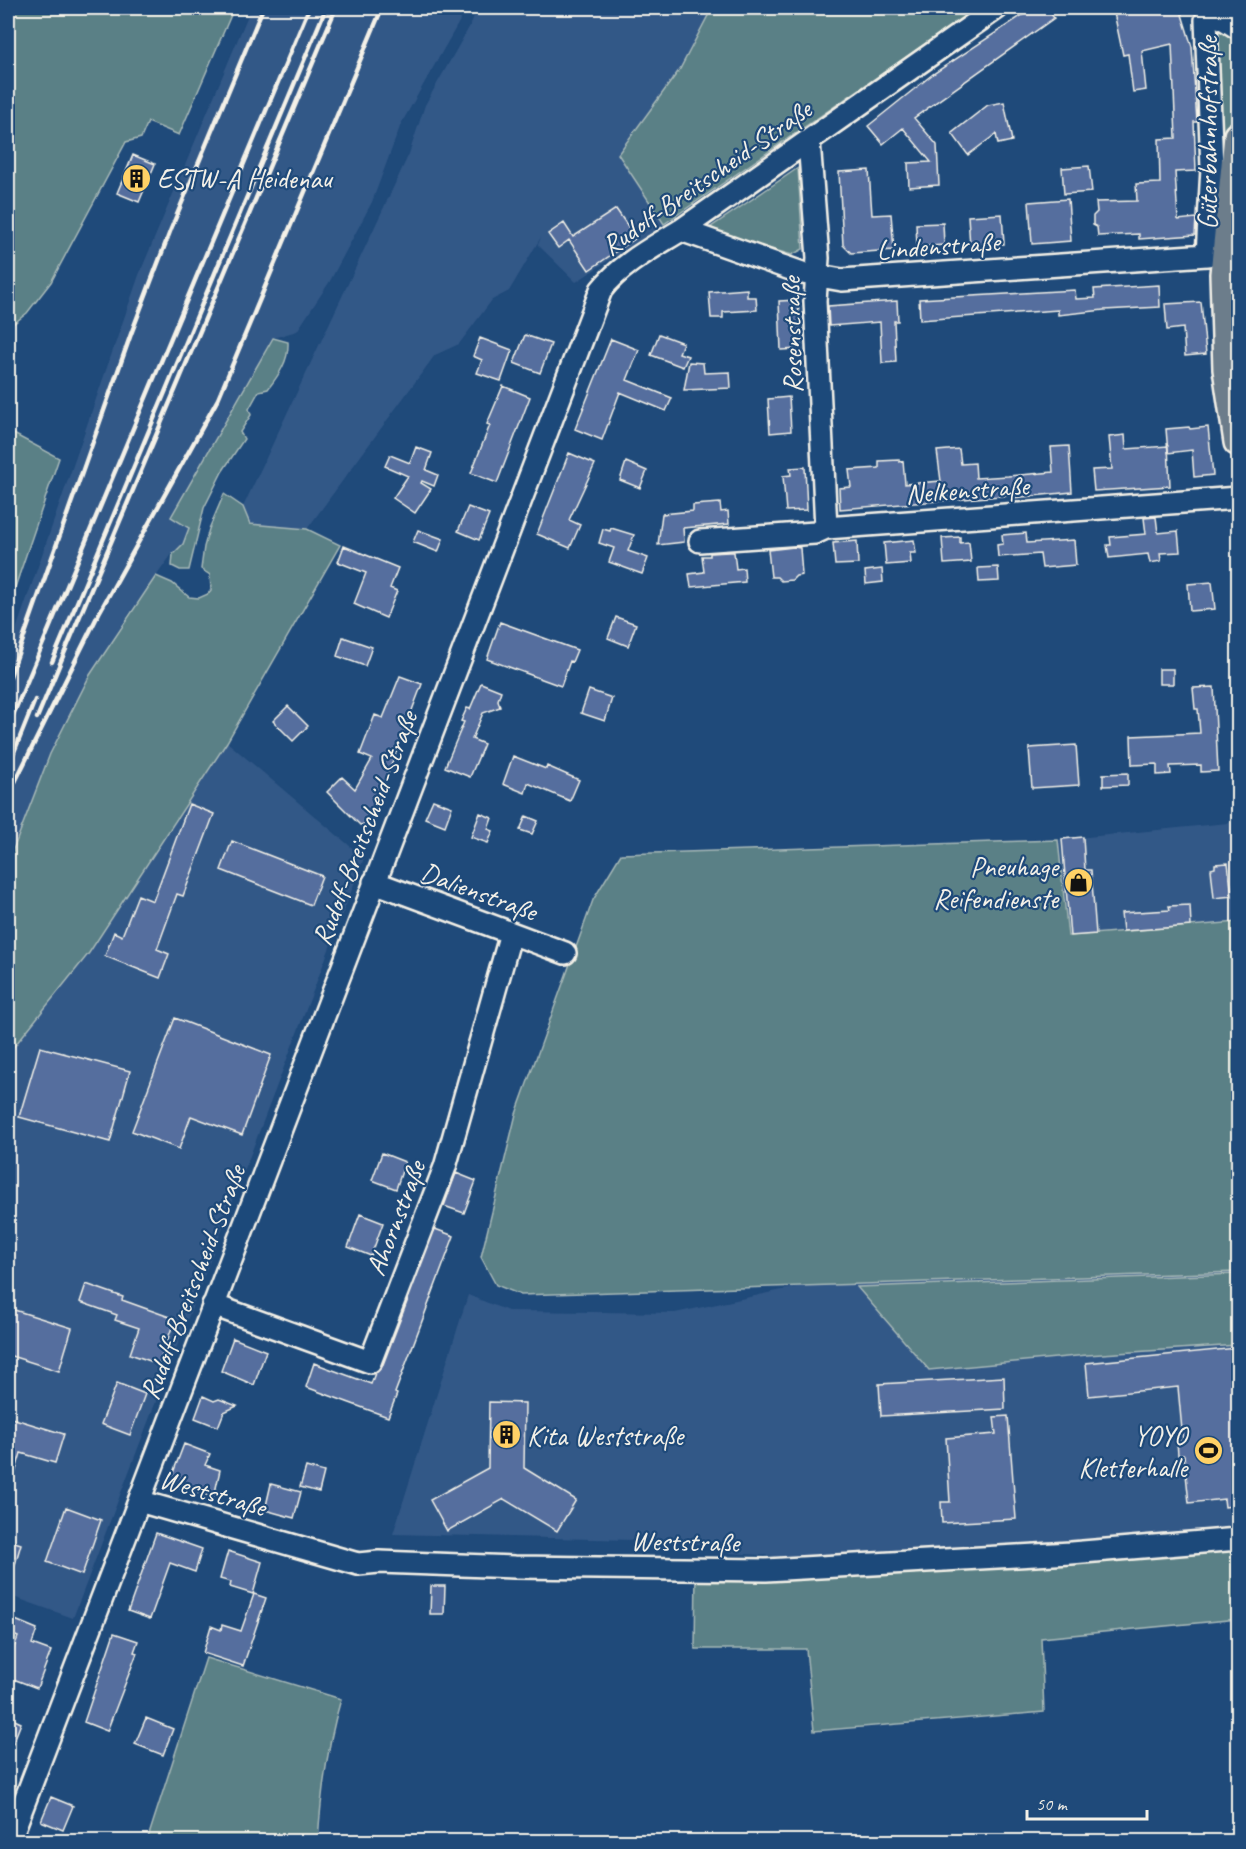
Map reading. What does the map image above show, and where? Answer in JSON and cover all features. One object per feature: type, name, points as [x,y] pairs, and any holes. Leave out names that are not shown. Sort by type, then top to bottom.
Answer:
[{"type":"main road","name":"Güterbahnhofstraße","points":[[1238,445],[1227,369],[1224,274],[1239,136]]},
{"type":"street","name":"Rudolf-Breitscheid-Straße","points":[[9,1842],[601,290],[609,280],[633,261],[681,230],[997,8]]},
{"type":"street","name":"Güterbahnhofstraße","points":[[1207,255],[1212,168],[1206,20],[1208,10],[1239,28]]},
{"type":"street","name":"Rosenstraße","points":[[808,141],[818,258],[815,301],[826,528]]},
{"type":"street","name":"Lindenstraße","points":[[681,230],[791,270],[842,280],[1207,255]]},
{"type":"street","name":"Nelkenstraße","points":[[700,541],[815,533],[826,528],[1239,498]]},
{"type":"street","name":"Dalienstraße","points":[[374,882],[565,952]]},
{"type":"street","name":"Ahornstraße","points":[[213,1305],[370,1362],[446,1167],[511,933]]},
{"type":"street","name":"Weststraße","points":[[139,1501],[358,1563],[766,1570],[1071,1553],[1239,1539]]},
{"type":"shaded area","points":[[251,8],[467,8],[401,124],[372,202],[330,281],[297,331],[273,338],[171,517],[189,528],[183,544],[172,554],[129,614],[90,675],[50,754],[8,863],[8,653],[139,275]]},
{"type":"shaded area","points":[[477,8],[712,8],[680,69],[618,154],[664,224],[576,282],[538,245],[541,237],[509,291],[492,300],[459,344],[435,355],[307,529],[250,524],[243,507],[409,154],[425,105],[471,24]]},
{"type":"shaded area","points":[[227,742],[364,858],[73,1618],[8,1595],[8,1053],[89,953]]},
{"type":"shaded area","points":[[1238,822],[1238,922],[1068,936],[1058,840]]},
{"type":"shaded area","points":[[1238,1272],[1238,1536],[806,1558],[731,1553],[705,1545],[676,1541],[393,1534],[468,1295],[508,1311],[675,1313],[801,1286]]},
{"type":"green space","points":[[8,8],[234,8],[179,135],[148,122],[141,138],[126,142],[51,282],[27,313],[8,328]]},
{"type":"green space","points":[[712,8],[977,8],[664,224],[618,154],[680,69]]},
{"type":"green space","points":[[1216,25],[1238,39],[1238,99],[1228,144],[1215,232]]},
{"type":"green space","points":[[798,168],[803,249],[792,255],[716,233],[711,227]]},
{"type":"green space","points":[[273,338],[288,342],[285,361],[272,384],[268,389],[259,391],[249,409],[251,415],[240,432],[244,439],[222,472],[204,508],[189,570],[180,570],[172,566],[173,554],[183,544],[189,528],[171,517]]},
{"type":"green space","points":[[8,431],[59,458],[8,608]]},
{"type":"green space","points":[[224,494],[243,507],[250,524],[307,529],[340,545],[227,742],[89,953],[8,1054],[8,863],[50,754],[90,675],[156,576],[172,583],[189,597],[199,598],[211,590],[210,575],[201,569],[209,529]]},
{"type":"green space","points":[[1058,840],[1068,936],[1238,922],[1238,1272],[521,1295],[496,1285],[481,1257],[516,1114],[593,900],[621,854]]},
{"type":"green space","points":[[1238,1274],[1238,1345],[1087,1355],[929,1370],[857,1287]]},
{"type":"green space","points":[[1238,1536],[1238,1619],[1041,1638],[1044,1712],[814,1731],[806,1649],[695,1649],[696,1570]]},
{"type":"green space","points":[[206,1658],[341,1699],[325,1770],[318,1841],[147,1841]]},
{"type":"building","points":[[1033,8],[1047,8],[1054,18],[914,118],[937,145],[939,185],[909,187],[908,163],[931,162],[903,128],[883,144],[868,126],[933,74]]},
{"type":"building","points":[[1113,8],[1144,8],[1145,11],[1158,8],[1180,8],[1192,47],[1197,122],[1194,122],[1196,171],[1175,172],[1178,220],[1196,218],[1195,235],[1139,239],[1139,234],[1098,236],[1097,227],[1093,225],[1093,216],[1097,212],[1096,202],[1137,201],[1136,184],[1160,183],[1159,139],[1176,138],[1172,44],[1142,51],[1146,90],[1133,92],[1128,54],[1123,55]]},
{"type":"building","points":[[1004,102],[1012,141],[998,144],[996,134],[968,155],[952,133],[988,105]]},
{"type":"building","name":"ESTW-A Heidenau","points":[[133,155],[155,164],[139,202],[117,193]]},
{"type":"building","points":[[1089,166],[1092,192],[1064,194],[1062,168]]},
{"type":"building","points":[[869,170],[872,215],[891,214],[894,250],[851,253],[843,245],[839,172]]},
{"type":"building","points":[[1068,199],[1071,241],[1032,244],[1029,202]]},
{"type":"building","points":[[616,209],[636,238],[589,270],[569,240],[558,248],[548,234],[564,223],[573,237]]},
{"type":"building","points":[[1002,214],[1004,244],[970,246],[968,216]]},
{"type":"building","points":[[943,223],[944,245],[917,247],[916,224]]},
{"type":"building","points":[[1159,285],[1160,307],[1058,315],[1058,310],[920,320],[919,299],[1075,290],[1076,299],[1095,298],[1094,289]]},
{"type":"building","points":[[747,289],[747,297],[756,297],[757,310],[723,312],[723,318],[711,318],[709,292]]},
{"type":"building","points":[[798,300],[801,349],[781,350],[779,301]]},
{"type":"building","points":[[897,301],[898,321],[894,321],[896,362],[882,363],[880,322],[829,326],[828,306]]},
{"type":"building","points":[[1201,302],[1206,354],[1185,356],[1183,328],[1167,330],[1165,304]]},
{"type":"building","points":[[659,334],[683,343],[679,353],[688,356],[683,367],[651,355]]},
{"type":"building","points":[[525,335],[551,344],[540,373],[514,363]]},
{"type":"building","points":[[480,338],[512,350],[501,381],[477,373],[482,360],[473,356]]},
{"type":"building","points":[[611,339],[639,350],[627,380],[672,398],[666,411],[620,392],[602,440],[575,429]]},
{"type":"building","points":[[689,362],[703,363],[704,373],[730,372],[731,388],[684,390]]},
{"type":"building","points":[[503,386],[530,397],[497,483],[471,473],[490,425],[487,424]]},
{"type":"building","points":[[789,397],[791,431],[770,433],[768,399]]},
{"type":"building","points":[[1189,427],[1190,429],[1208,427],[1213,475],[1194,477],[1192,450],[1168,453],[1166,429]]},
{"type":"building","points":[[1125,435],[1126,449],[1168,446],[1170,486],[1094,491],[1092,470],[1112,469],[1109,437]]},
{"type":"building","points":[[1069,446],[1072,492],[840,509],[839,488],[851,487],[849,470],[879,468],[879,461],[903,461],[905,484],[941,481],[937,451],[959,449],[961,464],[975,463],[976,478],[1008,476],[1053,472],[1051,447]]},
{"type":"building","points":[[416,447],[432,453],[426,470],[438,475],[434,486],[422,481],[421,483],[431,489],[415,513],[393,498],[408,476],[385,466],[390,455],[410,463]]},
{"type":"building","points":[[569,453],[595,464],[569,520],[580,525],[570,548],[537,534]]},
{"type":"building","points":[[626,462],[647,471],[640,488],[620,480]]},
{"type":"building","points":[[805,467],[807,510],[786,511],[783,476],[791,475],[790,468]]},
{"type":"building","points":[[720,503],[721,512],[728,511],[729,524],[683,528],[684,542],[658,545],[662,514],[693,511],[693,505]]},
{"type":"building","points":[[468,507],[489,515],[479,540],[458,531]]},
{"type":"building","points":[[1156,517],[1158,533],[1178,531],[1180,552],[1160,553],[1161,561],[1150,563],[1148,554],[1109,558],[1107,545],[1111,545],[1110,537],[1146,534],[1144,518]]},
{"type":"building","points":[[611,528],[634,535],[628,551],[648,558],[642,574],[609,562],[614,548],[599,543],[603,529],[610,531]]},
{"type":"building","points":[[418,530],[443,539],[438,552],[413,542]]},
{"type":"building","points":[[1026,533],[1027,543],[1074,540],[1076,565],[1042,568],[1040,554],[998,557],[997,545],[1003,544],[1002,535]]},
{"type":"building","points":[[960,537],[960,543],[969,542],[971,562],[944,564],[942,538]]},
{"type":"building","points":[[914,540],[916,553],[910,553],[911,563],[886,565],[884,543]]},
{"type":"building","points":[[857,541],[858,564],[835,565],[833,543]]},
{"type":"building","points":[[344,546],[398,568],[390,588],[397,591],[386,618],[354,604],[366,573],[338,562]]},
{"type":"building","points":[[800,548],[802,575],[792,580],[781,581],[777,577],[771,577],[768,550]]},
{"type":"building","points":[[734,552],[736,569],[744,568],[745,582],[691,587],[689,574],[704,572],[702,556],[710,556],[710,553]]},
{"type":"building","points":[[998,567],[999,581],[979,582],[978,568]]},
{"type":"building","points":[[882,569],[883,582],[866,584],[865,571]]},
{"type":"building","points":[[1212,582],[1215,609],[1190,611],[1188,584]]},
{"type":"building","points":[[616,617],[636,624],[628,646],[608,638]]},
{"type":"building","points":[[500,622],[577,650],[572,662],[570,661],[561,686],[487,659]]},
{"type":"building","points":[[343,637],[372,647],[365,666],[337,656]]},
{"type":"building","points":[[1159,669],[1173,669],[1173,684],[1159,684]]},
{"type":"building","points":[[400,676],[422,684],[369,823],[360,825],[327,792],[342,777],[355,789],[372,759],[360,754],[375,715],[383,718]]},
{"type":"building","points":[[481,683],[501,691],[498,700],[500,707],[483,713],[472,739],[484,744],[470,777],[445,767],[464,722],[461,721],[467,708],[470,709]]},
{"type":"building","points":[[1214,687],[1218,771],[1201,772],[1201,765],[1170,766],[1171,774],[1157,775],[1157,764],[1132,765],[1131,736],[1200,733],[1193,688]]},
{"type":"building","points":[[589,690],[612,698],[605,721],[581,713]]},
{"type":"building","points":[[288,706],[308,726],[293,741],[273,721]]},
{"type":"building","points":[[1076,745],[1079,785],[1032,788],[1029,748]]},
{"type":"building","points":[[513,756],[546,769],[547,766],[579,780],[570,801],[528,783],[525,793],[503,784]]},
{"type":"building","points":[[1128,773],[1128,785],[1103,786],[1103,774]]},
{"type":"building","points":[[433,800],[452,807],[445,826],[425,818]]},
{"type":"building","points":[[189,804],[214,814],[183,896],[177,894],[157,949],[169,954],[160,978],[105,956],[114,932],[122,936],[138,895],[153,901]]},
{"type":"building","points":[[480,813],[492,818],[488,829],[493,831],[488,843],[471,837]]},
{"type":"building","points":[[526,816],[538,821],[532,834],[520,830]]},
{"type":"building","points":[[1083,837],[1085,870],[1091,870],[1096,934],[1070,936],[1062,839]]},
{"type":"building","points":[[232,841],[322,876],[311,905],[221,870]]},
{"type":"building","points":[[1228,863],[1232,896],[1214,898],[1211,869],[1215,868],[1215,864]]},
{"type":"building","points":[[1190,905],[1191,926],[1123,931],[1121,913],[1170,910],[1169,906]]},
{"type":"building","points":[[175,1018],[271,1055],[242,1135],[191,1116],[179,1149],[132,1131]]},
{"type":"building","points":[[40,1047],[130,1071],[110,1142],[19,1117]]},
{"type":"building","points":[[382,1153],[405,1162],[396,1189],[372,1180]]},
{"type":"building","points":[[456,1173],[476,1181],[464,1213],[444,1206]]},
{"type":"building","points":[[360,1214],[383,1223],[371,1256],[348,1247]]},
{"type":"building","points":[[435,1229],[454,1236],[388,1417],[306,1387],[314,1363],[371,1384],[375,1373],[382,1367]]},
{"type":"building","points":[[86,1284],[175,1319],[159,1364],[130,1354],[139,1328],[115,1320],[117,1315],[80,1302]]},
{"type":"building","points":[[8,1308],[72,1328],[59,1371],[8,1355]]},
{"type":"building","points":[[233,1338],[266,1351],[254,1385],[221,1371]]},
{"type":"building","points":[[1237,1348],[1239,1505],[1225,1507],[1224,1499],[1189,1503],[1184,1455],[1178,1455],[1177,1441],[1183,1441],[1178,1387],[1089,1396],[1086,1363]]},
{"type":"building","points":[[1004,1377],[1005,1409],[881,1416],[879,1384]]},
{"type":"building","points":[[117,1383],[145,1394],[130,1435],[101,1424]]},
{"type":"building","points":[[203,1396],[237,1406],[224,1412],[218,1427],[195,1418]]},
{"type":"building","name":"Kita Weststraße","points":[[489,1402],[525,1403],[524,1468],[576,1500],[557,1531],[504,1499],[447,1531],[430,1500],[488,1468]]},
{"type":"building","points":[[1008,1416],[1016,1519],[942,1523],[941,1502],[950,1502],[946,1438],[996,1434],[994,1417]]},
{"type":"building","points":[[8,1417],[64,1434],[55,1463],[21,1453],[11,1487],[8,1487]]},
{"type":"building","points":[[184,1444],[210,1454],[205,1465],[220,1470],[214,1497],[175,1486],[171,1478]]},
{"type":"building","points":[[306,1467],[324,1472],[319,1492],[300,1487]]},
{"type":"building","points":[[271,1484],[301,1492],[294,1518],[265,1510]]},
{"type":"building","points":[[66,1507],[101,1520],[82,1575],[47,1562]]},
{"type":"building","points":[[156,1533],[202,1549],[195,1572],[170,1563],[150,1619],[128,1611]]},
{"type":"building","points":[[8,1540],[21,1544],[11,1578],[8,1578]]},
{"type":"building","points":[[228,1551],[262,1562],[253,1594],[230,1587],[231,1582],[220,1579]]},
{"type":"building","points":[[431,1586],[445,1586],[444,1614],[430,1614]]},
{"type":"building","points":[[254,1594],[266,1598],[243,1666],[203,1653],[211,1626],[221,1630],[222,1625],[241,1631]]},
{"type":"building","points":[[8,1617],[37,1629],[32,1644],[51,1651],[37,1688],[8,1677],[8,1663],[18,1637],[8,1633]]},
{"type":"building","points":[[114,1633],[138,1641],[134,1652],[137,1653],[107,1731],[84,1722]]},
{"type":"building","points":[[8,1717],[21,1723],[8,1756]]},
{"type":"building","points":[[146,1718],[173,1729],[163,1755],[135,1744]]},
{"type":"building","points":[[51,1797],[73,1806],[63,1830],[41,1821]]},
{"type":"railway","points":[[8,682],[131,334],[171,229],[263,8]]},
{"type":"railway","points":[[8,727],[309,8]]},
{"type":"railway","points":[[52,662],[326,8]]},
{"type":"railway","points":[[37,718],[336,8]]},
{"type":"railway","points":[[8,796],[99,613],[218,399],[382,8]]},
{"type":"railway","points":[[8,767],[35,700]]},
{"type":"place","name":"ESTW-A Heidenau","points":[[136,178]]},
{"type":"place","name":"Pneuhage Reifendienste","points":[[1079,882]]},
{"type":"place","name":"Kita Weststraße","points":[[506,1435]]},
{"type":"place","name":"YOYO Kletterhalle","points":[[1208,1451]]}]
